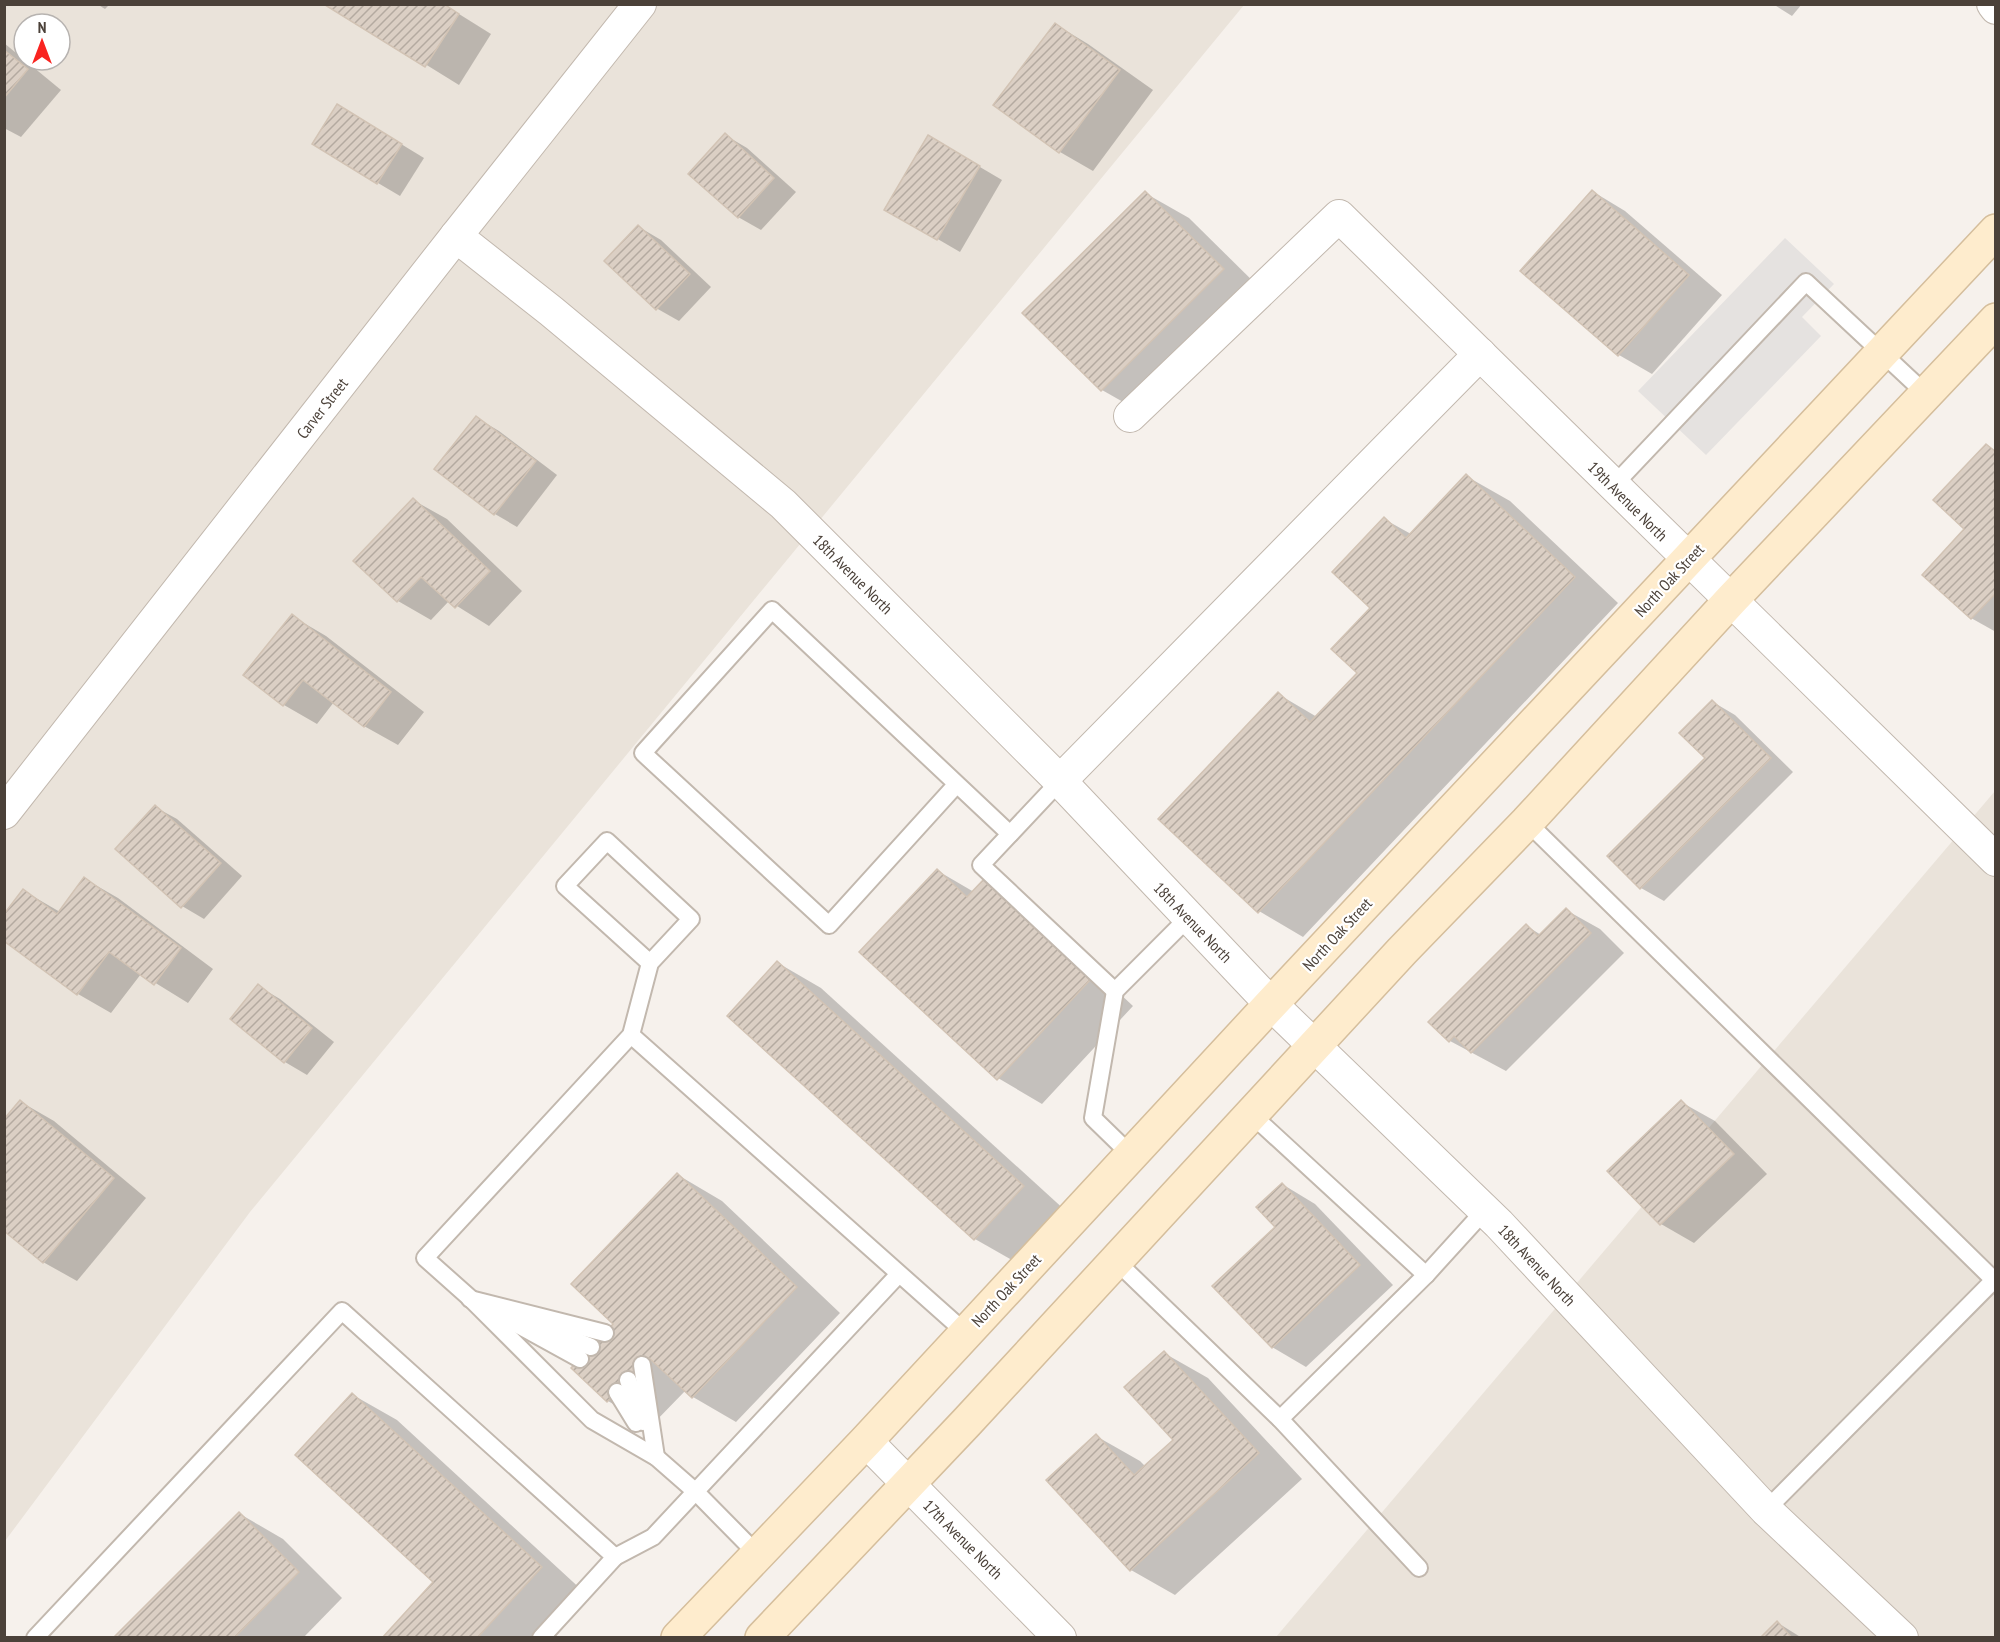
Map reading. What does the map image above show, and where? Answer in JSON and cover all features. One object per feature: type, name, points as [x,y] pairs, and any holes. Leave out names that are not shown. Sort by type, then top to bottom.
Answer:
[{"type":"main road","name":"North Oak Street","points":[[678,1638],[866,1441],[1271,1004],[1995,231]]},
{"type":"main road","points":[[762,1638],[1116,1261],[1402,951],[1527,822],[1731,600],[1995,320]]},
{"type":"street","name":"Carver Street","points":[[4,813],[640,4]]},
{"type":"street","name":"19th Avenue North","points":[[1130,416],[1339,216],[1995,860]]},
{"type":"street","name":"18th Avenue North","points":[[456,236],[551,311],[783,504],[1060,782],[1271,1004],[1485,1210],[1766,1510],[1902,1638]]},
{"type":"street","points":[[1060,782],[1480,354]]},
{"type":"street","name":"17th Avenue North","points":[[866,1441],[1060,1638]]},
{"type":"lane","points":[[1613,486],[1806,282],[1926,394]]},
{"type":"lane","points":[[956,785],[829,925],[643,753],[772,610],[1010,834]]},
{"type":"lane","points":[[1060,782],[981,865],[1115,991]]},
{"type":"lane","points":[[1527,822],[1994,1279],[1766,1510]]},
{"type":"lane","points":[[650,963],[565,886],[607,841],[691,919],[650,963],[631,1035],[425,1258],[470,1298],[592,1420],[656,1457],[696,1492],[758,1554]]},
{"type":"lane","points":[[1131,1155],[1093,1118],[1115,991],[1189,917]]},
{"type":"lane","points":[[631,1035],[966,1333]]},
{"type":"lane","points":[[1251,1114],[1426,1275]]},
{"type":"lane","points":[[1280,1419],[1426,1275],[1485,1210]]},
{"type":"lane","points":[[1116,1261],[1280,1419],[1419,1568]]},
{"type":"lane","points":[[540,1638],[615,1557],[652,1537],[899,1274]]},
{"type":"lane","points":[[470,1298],[605,1332]]},
{"type":"lane","points":[[470,1298],[585,1353]]},
{"type":"lane","points":[[35,1638],[342,1311],[615,1557]]},
{"type":"lane","points":[[642,1365],[656,1457]]},
{"type":"lane","points":[[622,1386],[656,1457]]},
{"type":"shaded area","points":[[5,5],[1244,5],[250,1212],[5,1541]]},
{"type":"shaded area","points":[[1785,238],[1834,284],[1802,317],[1821,336],[1706,455],[1638,391]]},
{"type":"shaded area","points":[[1995,791],[1995,1637],[1276,1637]]},
{"type":"building","points":[[444,4],[459,14],[425,67],[325,5]]},
{"type":"building","points":[[1055,23],[1120,70],[1059,153],[993,105]]},
{"type":"building","points":[[4,50],[12,56],[12,72],[26,72],[4,98]]},
{"type":"building","points":[[337,104],[402,144],[377,184],[312,144]]},
{"type":"building","points":[[725,133],[774,178],[738,218],[688,174]]},
{"type":"building","points":[[928,135],[980,166],[937,240],[884,210]]},
{"type":"building","points":[[1592,190],[1689,275],[1618,356],[1520,271]]},
{"type":"building","points":[[1145,191],[1224,269],[1101,391],[1022,313]]},
{"type":"building","points":[[638,225],[690,274],[656,310],[604,261]]},
{"type":"building","points":[[476,416],[536,461],[494,515],[434,469]]},
{"type":"building","points":[[1986,444],[1996,452],[1996,593],[1971,619],[1922,575],[1964,529],[1933,500]]},
{"type":"building","points":[[1466,474],[1575,577],[1258,913],[1158,819],[1278,692],[1310,722],[1357,673],[1331,649],[1370,608],[1332,572],[1384,517],[1406,538]]},
{"type":"building","points":[[413,498],[490,571],[455,608],[421,577],[397,602],[353,561]]},
{"type":"building","points":[[292,614],[391,692],[364,727],[303,680],[283,706],[243,675]]},
{"type":"building","points":[[1712,700],[1771,758],[1640,889],[1607,856],[1705,758],[1679,733]]},
{"type":"building","points":[[155,805],[221,863],[181,908],[115,849]]},
{"type":"building","points":[[937,869],[967,897],[983,880],[1090,980],[997,1080],[859,952]]},
{"type":"building","points":[[84,877],[181,948],[154,985],[109,952],[77,995],[4,941],[4,914],[23,889],[57,914]]},
{"type":"building","points":[[1566,908],[1591,933],[1471,1053],[1454,1036],[1449,1042],[1428,1022],[1526,924],[1538,936]]},
{"type":"building","points":[[777,961],[1024,1186],[974,1240],[727,1016]]},
{"type":"building","points":[[258,984],[312,1028],[284,1063],[230,1019]]},
{"type":"building","points":[[20,1100],[114,1178],[43,1263],[4,1231],[4,1119]]},
{"type":"building","points":[[1681,1100],[1734,1154],[1660,1225],[1607,1171]]},
{"type":"building","points":[[677,1173],[797,1287],[692,1398],[649,1358],[607,1402],[571,1368],[613,1324],[571,1284]]},
{"type":"building","points":[[1282,1183],[1360,1265],[1272,1348],[1212,1286],[1275,1227],[1256,1207]]},
{"type":"building","points":[[1164,1351],[1259,1453],[1130,1571],[1046,1480],[1096,1434],[1134,1475],[1173,1440],[1124,1387]]},
{"type":"building","points":[[352,1393],[542,1567],[477,1638],[382,1638],[433,1582],[295,1455]]},
{"type":"building","points":[[239,1512],[299,1572],[234,1638],[113,1638]]},
{"type":"building","points":[[1777,1621],[1792,1638],[1760,1638]]}]
